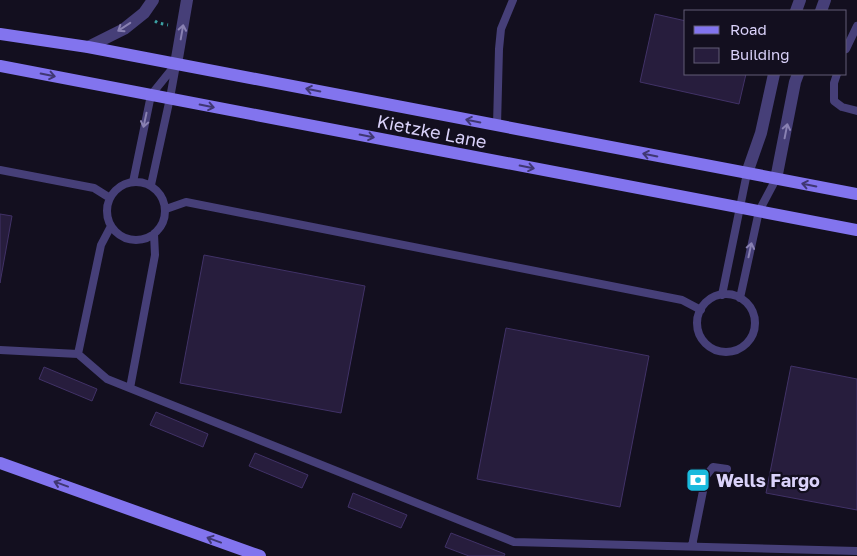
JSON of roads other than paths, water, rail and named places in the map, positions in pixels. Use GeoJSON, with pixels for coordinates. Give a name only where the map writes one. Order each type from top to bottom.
{"type":"FeatureCollection","features":[{"type":"Feature","properties":{"kind":"main road","name":"Kietzke Lane"},"geometry":{"type":"LineString","coordinates":[[0,34],[88,47],[857,194]]}},
{"type":"Feature","properties":{"kind":"main road","name":"Kietzke Lane"},"geometry":{"type":"LineString","coordinates":[[0,66],[857,230]]}},
{"type":"Feature","properties":{"kind":"main road"},"geometry":{"type":"LineString","coordinates":[[0,463],[260,556]]}},
{"type":"Feature","properties":{"kind":"street"},"geometry":{"type":"LineString","coordinates":[[88,47],[124,29],[144,13],[153,0]]}},
{"type":"Feature","properties":{"kind":"street"},"geometry":{"type":"LineString","coordinates":[[176,64],[187,0]]}},
{"type":"Feature","properties":{"kind":"street"},"geometry":{"type":"LineString","coordinates":[[747,173],[760,133],[774,75]]}},
{"type":"Feature","properties":{"kind":"street"},"geometry":{"type":"LineString","coordinates":[[776,179],[798,75]]}},
{"type":"Feature","properties":{"kind":"lane"},"geometry":{"type":"LineString","coordinates":[[497,126],[501,29],[513,0]]}},
{"type":"Feature","properties":{"kind":"lane"},"geometry":{"type":"LineString","coordinates":[[847,47],[857,26]]}},
{"type":"Feature","properties":{"kind":"lane"},"geometry":{"type":"LineString","coordinates":[[133,182],[150,95],[176,64]]}},
{"type":"Feature","properties":{"kind":"lane"},"geometry":{"type":"LineString","coordinates":[[151,185],[176,64]]}},
{"type":"Feature","properties":{"kind":"lane"},"geometry":{"type":"LineString","coordinates":[[837,75],[834,83],[834,101],[842,107],[857,111]]}},
{"type":"Feature","properties":{"kind":"lane"},"geometry":{"type":"LineString","coordinates":[[0,170],[94,188],[110,198]]}},
{"type":"Feature","properties":{"kind":"lane"},"geometry":{"type":"LineString","coordinates":[[722,295],[747,173]]}},
{"type":"Feature","properties":{"kind":"lane"},"geometry":{"type":"LineString","coordinates":[[740,298],[759,211],[776,179]]}},
{"type":"Feature","properties":{"kind":"lane"},"geometry":{"type":"LineString","coordinates":[[133,182],[151,185],[158,191],[166,208],[165,218],[161,227],[146,239],[136,241],[126,239],[117,234],[111,226],[108,217],[107,207],[110,198],[116,190],[133,182]]}},
{"type":"Feature","properties":{"kind":"lane"},"geometry":{"type":"LineString","coordinates":[[166,208],[186,202],[682,300],[701,310]]}},
{"type":"Feature","properties":{"kind":"lane"},"geometry":{"type":"LineString","coordinates":[[78,354],[102,245],[111,226]]}},
{"type":"Feature","properties":{"kind":"lane"},"geometry":{"type":"LineString","coordinates":[[130,388],[155,256],[154,234]]}},
{"type":"Feature","properties":{"kind":"lane"},"geometry":{"type":"LineString","coordinates":[[722,295],[740,298],[747,303],[755,319],[755,328],[751,338],[745,346],[736,350],[717,351],[708,346],[698,329],[698,319],[701,310],[713,298],[722,295]]}},
{"type":"Feature","properties":{"kind":"lane"},"geometry":{"type":"LineString","coordinates":[[0,350],[78,354],[107,379],[514,542],[857,551]]}},
{"type":"Feature","properties":{"kind":"lane"},"geometry":{"type":"LineString","coordinates":[[692,546],[706,476],[713,467],[727,469]]}},
{"type":"Feature","properties":{"kind":"place","name":"Wells Fargo"},"geometry":{"type":"Point","coordinates":[698,480]}}]}
